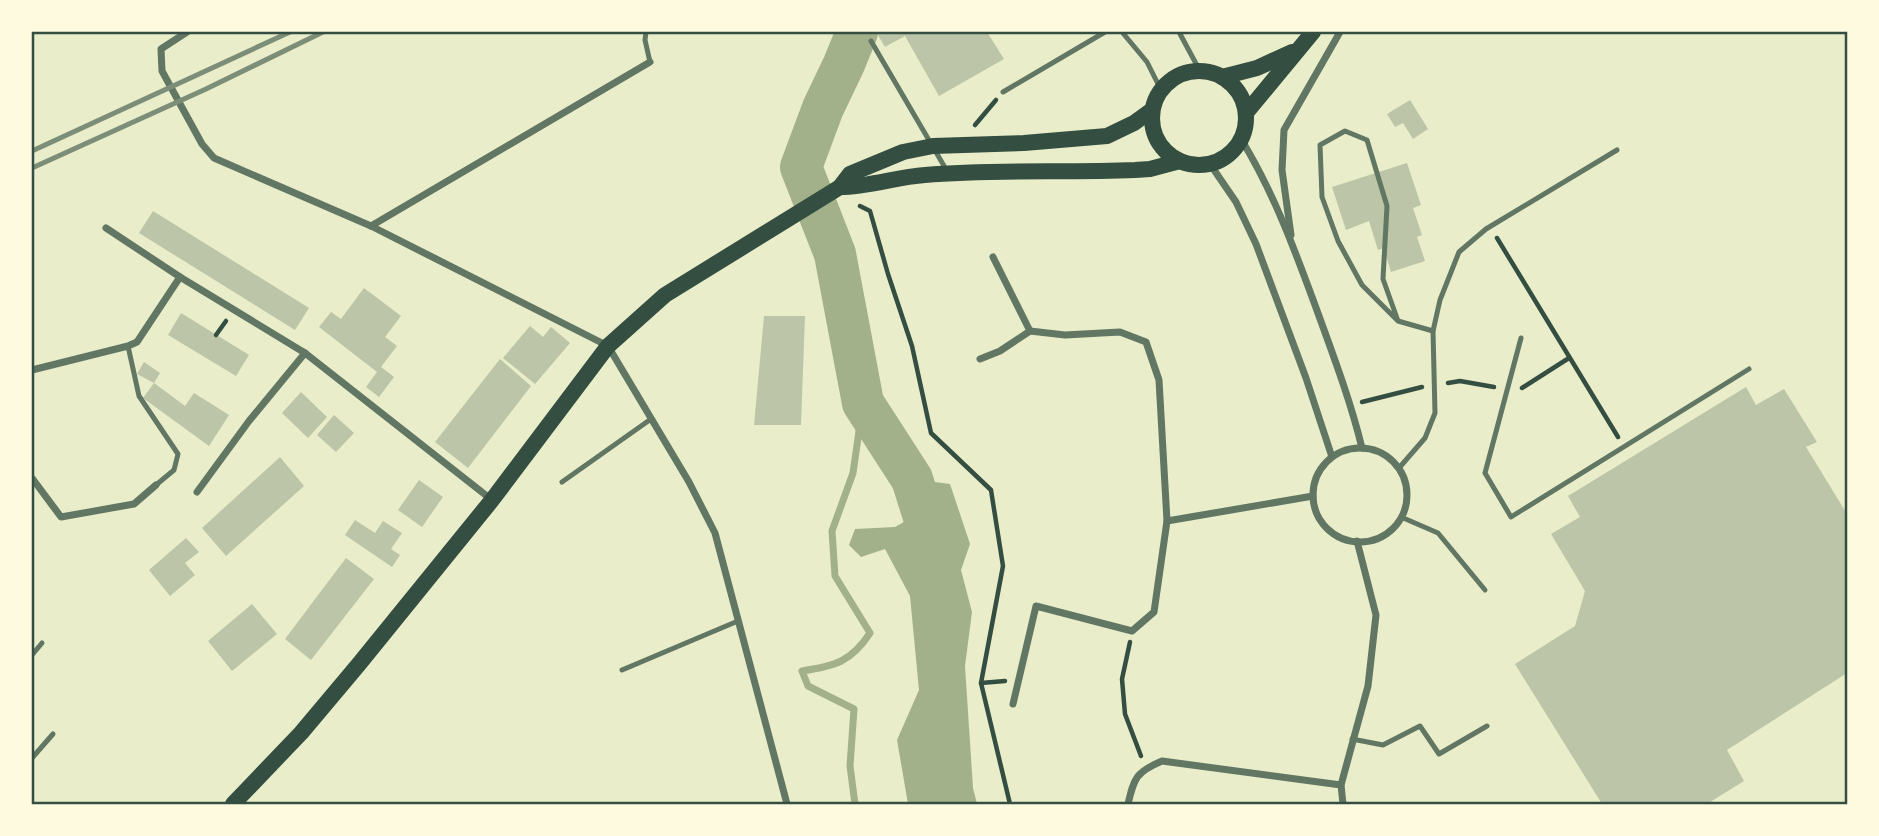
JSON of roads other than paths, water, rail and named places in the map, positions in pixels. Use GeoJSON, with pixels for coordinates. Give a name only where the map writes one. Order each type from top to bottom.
{"type":"FeatureCollection","features":[{"type":"Feature","properties":{"kind":"main road"},"geometry":{"type":"LineString","coordinates":[[1246,113],[1238,93],[1222,77],[1212,72],[1200,71],[1176,77],[1161,90],[1152,110],[1151,121],[1157,138],[1166,151],[1180,161],[1196,165],[1210,164],[1225,157],[1241,139],[1246,113],[1313,32]]}},
{"type":"Feature","properties":{"kind":"main road"},"geometry":{"type":"LineString","coordinates":[[1222,77],[1258,68],[1297,50]]}},
{"type":"Feature","properties":{"kind":"main road"},"geometry":{"type":"LineString","coordinates":[[233,804],[301,733],[492,500],[608,346],[665,295],[836,189],[850,174],[867,165],[903,152],[933,146],[1024,143],[1107,136],[1135,123],[1152,110]]}},
{"type":"Feature","properties":{"kind":"main road"},"geometry":{"type":"LineString","coordinates":[[836,189],[949,173],[1135,170],[1180,161]]}},
{"type":"Feature","properties":{"kind":"street"},"geometry":{"type":"LineString","coordinates":[[187,32],[161,49],[162,71],[202,144],[214,159],[371,226],[608,346],[689,482],[715,533],[787,804]]}},
{"type":"Feature","properties":{"kind":"street"},"geometry":{"type":"LineString","coordinates":[[1292,243],[1282,170],[1284,130],[1340,32]]}},
{"type":"Feature","properties":{"kind":"street"},"geometry":{"type":"LineString","coordinates":[[371,226],[650,62]]}},
{"type":"Feature","properties":{"kind":"street"},"geometry":{"type":"LineString","coordinates":[[1241,139],[1256,164],[1292,243],[1351,404],[1362,447]]}},
{"type":"Feature","properties":{"kind":"street"},"geometry":{"type":"LineString","coordinates":[[1210,164],[1236,202],[1256,244],[1332,457]]}},
{"type":"Feature","properties":{"kind":"street"},"geometry":{"type":"LineString","coordinates":[[106,228],[305,353],[492,500]]}},
{"type":"Feature","properties":{"kind":"street"},"geometry":{"type":"LineString","coordinates":[[993,257],[1030,331]]}},
{"type":"Feature","properties":{"kind":"street"},"geometry":{"type":"LineString","coordinates":[[32,370],[137,342],[180,276]]}},
{"type":"Feature","properties":{"kind":"street"},"geometry":{"type":"LineString","coordinates":[[980,359],[1000,351],[1030,331],[1065,335],[1120,332],[1146,342],[1159,380],[1167,521],[1154,612],[1132,631],[1036,606],[1013,704]]}},
{"type":"Feature","properties":{"kind":"street"},"geometry":{"type":"LineString","coordinates":[[197,492],[248,421],[305,353]]}},
{"type":"Feature","properties":{"kind":"street"},"geometry":{"type":"LineString","coordinates":[[1362,447],[1385,455],[1399,468],[1406,490],[1405,505],[1401,517],[1385,534],[1367,541],[1357,541],[1339,537],[1325,527],[1317,513],[1313,496],[1316,477],[1332,457],[1345,450],[1362,447]]}},
{"type":"Feature","properties":{"kind":"street"},"geometry":{"type":"LineString","coordinates":[[32,478],[61,517],[134,504],[156,485]]}},
{"type":"Feature","properties":{"kind":"street"},"geometry":{"type":"LineString","coordinates":[[1167,521],[1313,496]]}},
{"type":"Feature","properties":{"kind":"street"},"geometry":{"type":"LineString","coordinates":[[1343,804],[1341,785],[1368,686],[1376,615],[1357,541]]}},
{"type":"Feature","properties":{"kind":"street"},"geometry":{"type":"LineString","coordinates":[[1128,804],[1134,779],[1146,768],[1162,761],[1341,785]]}},
{"type":"Feature","properties":{"kind":"lane"},"geometry":{"type":"LineString","coordinates":[[646,32],[650,62]]}},
{"type":"Feature","properties":{"kind":"lane"},"geometry":{"type":"LineString","coordinates":[[1003,92],[1105,32]]}},
{"type":"Feature","properties":{"kind":"lane"},"geometry":{"type":"LineString","coordinates":[[1122,32],[1147,62],[1161,90]]}},
{"type":"Feature","properties":{"kind":"lane"},"geometry":{"type":"LineString","coordinates":[[1179,32],[1200,71]]}},
{"type":"Feature","properties":{"kind":"lane"},"geometry":{"type":"LineString","coordinates":[[871,41],[949,173]]}},
{"type":"Feature","properties":{"kind":"lane"},"geometry":{"type":"LineString","coordinates":[[1398,321],[1382,279],[1387,206],[1367,140],[1345,131],[1320,145],[1322,197],[1338,240],[1362,285],[1398,321],[1433,331]]}},
{"type":"Feature","properties":{"kind":"lane"},"geometry":{"type":"LineString","coordinates":[[1399,468],[1425,438],[1434,413],[1433,331],[1440,300],[1460,252],[1490,227],[1617,150]]}},
{"type":"Feature","properties":{"kind":"lane"},"geometry":{"type":"LineString","coordinates":[[1521,338],[1485,473],[1511,517],[1749,369]]}},
{"type":"Feature","properties":{"kind":"lane"},"geometry":{"type":"LineString","coordinates":[[128,346],[139,396],[178,454],[174,470],[156,485]]}},
{"type":"Feature","properties":{"kind":"lane"},"geometry":{"type":"LineString","coordinates":[[562,482],[651,419]]}},
{"type":"Feature","properties":{"kind":"lane"},"geometry":{"type":"LineString","coordinates":[[1401,517],[1438,533],[1485,590]]}},
{"type":"Feature","properties":{"kind":"lane"},"geometry":{"type":"LineString","coordinates":[[622,670],[738,621]]}},
{"type":"Feature","properties":{"kind":"lane"},"geometry":{"type":"LineString","coordinates":[[32,655],[42,643]]}},
{"type":"Feature","properties":{"kind":"lane"},"geometry":{"type":"LineString","coordinates":[[1352,739],[1382,745],[1420,726],[1439,754],[1487,726]]}},
{"type":"Feature","properties":{"kind":"lane"},"geometry":{"type":"LineString","coordinates":[[32,758],[53,734]]}},
{"type":"Feature","properties":{"kind":"waterway"},"geometry":{"type":"LineString","coordinates":[[857,32],[823,108],[801,167],[835,254],[863,403],[912,479],[929,533]]}},
{"type":"Feature","properties":{"kind":"waterway"},"geometry":{"type":"LineString","coordinates":[[855,804],[850,766],[854,709],[808,686],[802,671],[841,661],[856,650],[870,633],[835,576],[832,531],[853,473],[863,403]]}},
{"type":"Feature","properties":{"kind":"railway"},"geometry":{"type":"LineString","coordinates":[[32,151],[290,32]]}},
{"type":"Feature","properties":{"kind":"railway"},"geometry":{"type":"LineString","coordinates":[[32,168],[206,89],[323,32]]}}]}
